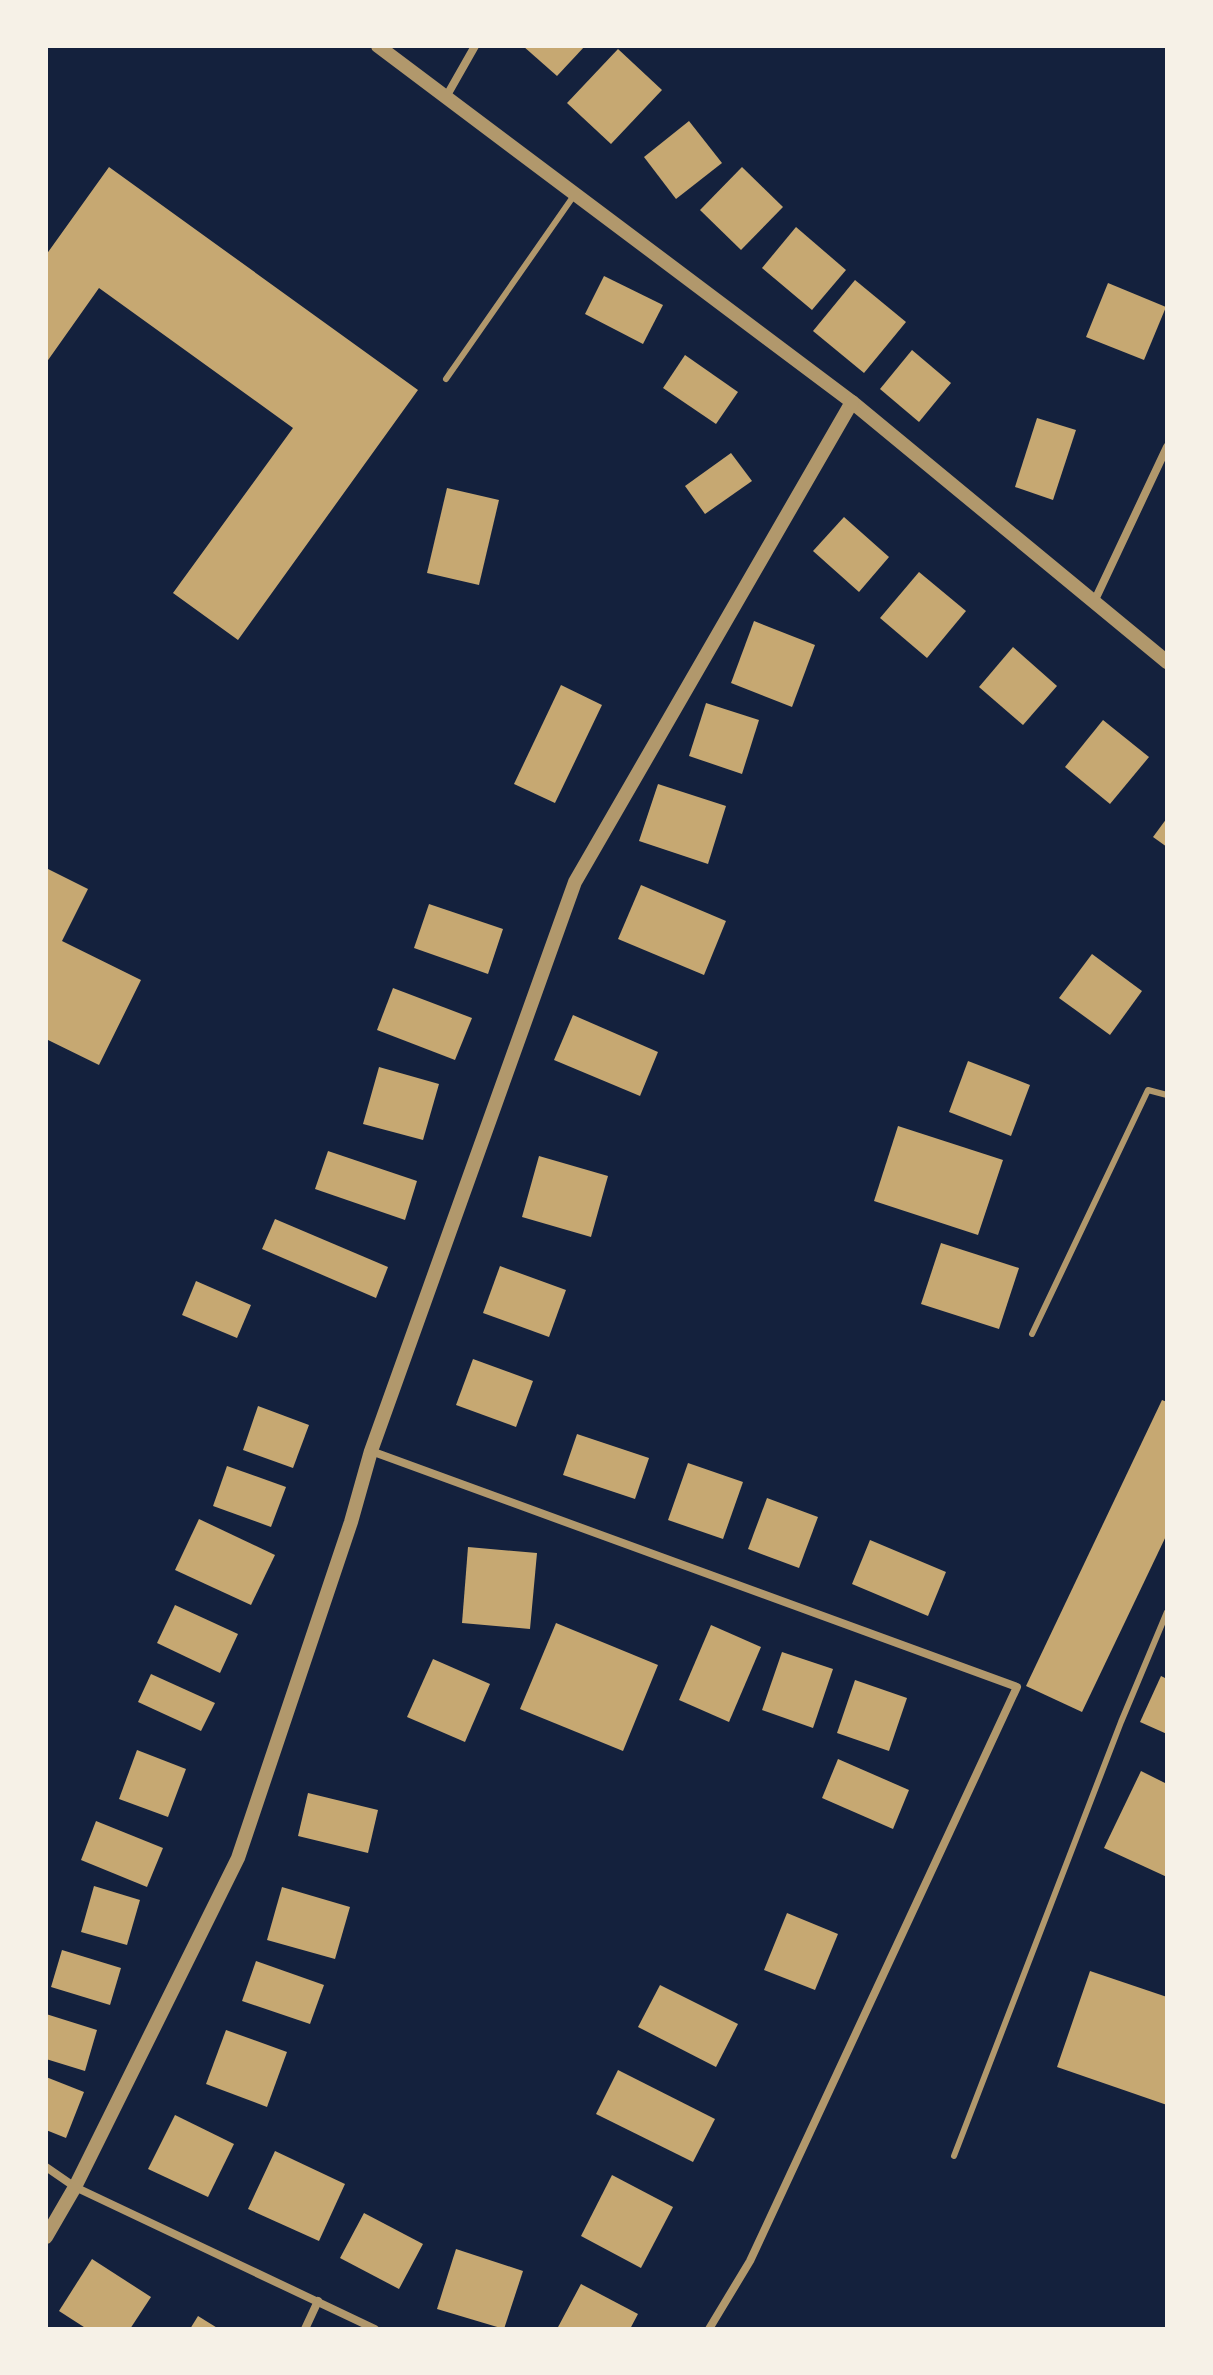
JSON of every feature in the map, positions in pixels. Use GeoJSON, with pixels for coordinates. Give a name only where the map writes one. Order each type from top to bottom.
{"type":"FeatureCollection","features":[{"type":"Feature","properties":{"kind":"street"},"geometry":{"type":"LineString","coordinates":[[378,46],[852,402],[1167,662]]}},
{"type":"Feature","properties":{"kind":"street"},"geometry":{"type":"LineString","coordinates":[[446,97],[475,46]]}},
{"type":"Feature","properties":{"kind":"street"},"geometry":{"type":"LineString","coordinates":[[46,2237],[75,2187],[238,1858],[351,1522],[371,1451],[575,882],[852,402]]}},
{"type":"Feature","properties":{"kind":"street"},"geometry":{"type":"LineString","coordinates":[[1093,604],[1167,447]]}},
{"type":"Feature","properties":{"kind":"street"},"geometry":{"type":"LineString","coordinates":[[371,1451],[1017,1687],[750,2261],[709,2329]]}},
{"type":"Feature","properties":{"kind":"street"},"geometry":{"type":"LineString","coordinates":[[46,2167],[75,2187],[375,2329]]}},
{"type":"Feature","properties":{"kind":"street"},"geometry":{"type":"LineString","coordinates":[[305,2329],[318,2301]]}},
{"type":"Feature","properties":{"kind":"lane"},"geometry":{"type":"LineString","coordinates":[[446,379],[575,194]]}},
{"type":"Feature","properties":{"kind":"lane"},"geometry":{"type":"LineString","coordinates":[[1032,1334],[1148,1090],[1167,1095]]}},
{"type":"Feature","properties":{"kind":"lane"},"geometry":{"type":"LineString","coordinates":[[954,2156],[1121,1722],[1167,1612]]}},
{"type":"Feature","properties":{"kind":"building"},"geometry":{"type":"Polygon","coordinates":[[[523,46],[585,46],[557,76],[523,46]]]}},
{"type":"Feature","properties":{"kind":"building"},"geometry":{"type":"Polygon","coordinates":[[[618,49],[662,90],[611,144],[567,103],[618,49]]]}},
{"type":"Feature","properties":{"kind":"building"},"geometry":{"type":"Polygon","coordinates":[[[689,121],[722,163],[676,199],[644,157],[689,121]]]}},
{"type":"Feature","properties":{"kind":"building"},"geometry":{"type":"Polygon","coordinates":[[[109,167],[418,390],[238,640],[173,593],[293,428],[99,288],[46,363],[46,255],[109,167]]]}},
{"type":"Feature","properties":{"kind":"building"},"geometry":{"type":"Polygon","coordinates":[[[742,167],[783,207],[741,250],[700,210],[742,167]]]}},
{"type":"Feature","properties":{"kind":"building"},"geometry":{"type":"Polygon","coordinates":[[[796,227],[846,270],[812,310],[762,268],[796,227]]]}},
{"type":"Feature","properties":{"kind":"building"},"geometry":{"type":"Polygon","coordinates":[[[604,276],[663,305],[643,344],[585,314],[604,276]]]}},
{"type":"Feature","properties":{"kind":"building"},"geometry":{"type":"Polygon","coordinates":[[[855,280],[906,322],[864,373],[813,331],[855,280]]]}},
{"type":"Feature","properties":{"kind":"building"},"geometry":{"type":"Polygon","coordinates":[[[1108,283],[1166,307],[1144,360],[1086,337],[1108,283]]]}},
{"type":"Feature","properties":{"kind":"building"},"geometry":{"type":"Polygon","coordinates":[[[912,350],[951,383],[919,422],[880,389],[912,350]]]}},
{"type":"Feature","properties":{"kind":"building"},"geometry":{"type":"Polygon","coordinates":[[[685,355],[738,392],[716,424],[663,388],[685,355]]]}},
{"type":"Feature","properties":{"kind":"building"},"geometry":{"type":"Polygon","coordinates":[[[1037,418],[1076,430],[1053,500],[1015,487],[1037,418]]]}},
{"type":"Feature","properties":{"kind":"building"},"geometry":{"type":"Polygon","coordinates":[[[731,453],[752,481],[705,514],[685,486],[731,453]]]}},
{"type":"Feature","properties":{"kind":"building"},"geometry":{"type":"Polygon","coordinates":[[[447,488],[499,500],[479,585],[427,573],[447,488]]]}},
{"type":"Feature","properties":{"kind":"building"},"geometry":{"type":"Polygon","coordinates":[[[844,517],[889,557],[859,592],[813,551],[844,517]]]}},
{"type":"Feature","properties":{"kind":"building"},"geometry":{"type":"Polygon","coordinates":[[[919,572],[966,611],[927,658],[880,618],[919,572]]]}},
{"type":"Feature","properties":{"kind":"building"},"geometry":{"type":"Polygon","coordinates":[[[754,621],[815,645],[792,707],[731,683],[754,621]]]}},
{"type":"Feature","properties":{"kind":"building"},"geometry":{"type":"Polygon","coordinates":[[[1013,647],[1057,686],[1023,725],[979,687],[1013,647]]]}},
{"type":"Feature","properties":{"kind":"building"},"geometry":{"type":"Polygon","coordinates":[[[561,685],[602,705],[555,803],[514,784],[561,685]]]}},
{"type":"Feature","properties":{"kind":"building"},"geometry":{"type":"Polygon","coordinates":[[[706,703],[759,720],[742,774],[689,756],[706,703]]]}},
{"type":"Feature","properties":{"kind":"building"},"geometry":{"type":"Polygon","coordinates":[[[1103,720],[1149,757],[1110,804],[1065,767],[1103,720]]]}},
{"type":"Feature","properties":{"kind":"building"},"geometry":{"type":"Polygon","coordinates":[[[658,784],[726,806],[708,864],[639,841],[658,784]]]}},
{"type":"Feature","properties":{"kind":"building"},"geometry":{"type":"Polygon","coordinates":[[[1167,818],[1167,847],[1153,837],[1167,818]]]}},
{"type":"Feature","properties":{"kind":"building"},"geometry":{"type":"Polygon","coordinates":[[[46,868],[88,889],[62,941],[141,980],[99,1065],[46,1039],[46,868]]]}},
{"type":"Feature","properties":{"kind":"building"},"geometry":{"type":"Polygon","coordinates":[[[641,885],[726,921],[704,975],[618,939],[641,885]]]}},
{"type":"Feature","properties":{"kind":"building"},"geometry":{"type":"Polygon","coordinates":[[[429,904],[503,929],[488,974],[414,948],[429,904]]]}},
{"type":"Feature","properties":{"kind":"building"},"geometry":{"type":"Polygon","coordinates":[[[1092,954],[1142,991],[1110,1035],[1059,998],[1092,954]]]}},
{"type":"Feature","properties":{"kind":"building"},"geometry":{"type":"Polygon","coordinates":[[[393,988],[472,1018],[455,1060],[377,1030],[393,988]]]}},
{"type":"Feature","properties":{"kind":"building"},"geometry":{"type":"Polygon","coordinates":[[[573,1015],[658,1052],[640,1096],[554,1060],[573,1015]]]}},
{"type":"Feature","properties":{"kind":"building"},"geometry":{"type":"Polygon","coordinates":[[[968,1061],[1030,1085],[1011,1136],[949,1112],[968,1061]]]}},
{"type":"Feature","properties":{"kind":"building"},"geometry":{"type":"Polygon","coordinates":[[[379,1067],[439,1084],[423,1140],[363,1124],[379,1067]]]}},
{"type":"Feature","properties":{"kind":"building"},"geometry":{"type":"Polygon","coordinates":[[[898,1126],[1003,1160],[978,1235],[874,1201],[898,1126]]]}},
{"type":"Feature","properties":{"kind":"building"},"geometry":{"type":"Polygon","coordinates":[[[328,1151],[417,1181],[405,1220],[315,1189],[328,1151]]]}},
{"type":"Feature","properties":{"kind":"building"},"geometry":{"type":"Polygon","coordinates":[[[539,1156],[608,1176],[591,1237],[522,1217],[539,1156]]]}},
{"type":"Feature","properties":{"kind":"building"},"geometry":{"type":"Polygon","coordinates":[[[275,1219],[388,1267],[376,1298],[262,1249],[275,1219]]]}},
{"type":"Feature","properties":{"kind":"building"},"geometry":{"type":"Polygon","coordinates":[[[941,1243],[1019,1268],[999,1329],[921,1304],[941,1243]]]}},
{"type":"Feature","properties":{"kind":"building"},"geometry":{"type":"Polygon","coordinates":[[[500,1266],[566,1290],[549,1337],[483,1313],[500,1266]]]}},
{"type":"Feature","properties":{"kind":"building"},"geometry":{"type":"Polygon","coordinates":[[[196,1281],[251,1305],[237,1338],[182,1315],[196,1281]]]}},
{"type":"Feature","properties":{"kind":"building"},"geometry":{"type":"Polygon","coordinates":[[[473,1359],[533,1381],[516,1427],[456,1405],[473,1359]]]}},
{"type":"Feature","properties":{"kind":"building"},"geometry":{"type":"Polygon","coordinates":[[[1162,1400],[1167,1402],[1167,1534],[1082,1712],[1026,1686],[1162,1400]]]}},
{"type":"Feature","properties":{"kind":"building"},"geometry":{"type":"Polygon","coordinates":[[[258,1406],[309,1425],[293,1468],[243,1450],[258,1406]]]}},
{"type":"Feature","properties":{"kind":"building"},"geometry":{"type":"Polygon","coordinates":[[[577,1434],[649,1458],[635,1499],[563,1475],[577,1434]]]}},
{"type":"Feature","properties":{"kind":"building"},"geometry":{"type":"Polygon","coordinates":[[[688,1463],[743,1482],[723,1539],[668,1520],[688,1463]]]}},
{"type":"Feature","properties":{"kind":"building"},"geometry":{"type":"Polygon","coordinates":[[[227,1466],[286,1487],[271,1527],[213,1506],[227,1466]]]}},
{"type":"Feature","properties":{"kind":"building"},"geometry":{"type":"Polygon","coordinates":[[[767,1498],[818,1517],[799,1568],[748,1549],[767,1498]]]}},
{"type":"Feature","properties":{"kind":"building"},"geometry":{"type":"Polygon","coordinates":[[[199,1519],[275,1555],[251,1605],[175,1570],[199,1519]]]}},
{"type":"Feature","properties":{"kind":"building"},"geometry":{"type":"Polygon","coordinates":[[[870,1540],[946,1572],[928,1616],[852,1584],[870,1540]]]}},
{"type":"Feature","properties":{"kind":"building"},"geometry":{"type":"Polygon","coordinates":[[[468,1547],[537,1553],[530,1629],[462,1623],[468,1547]]]}},
{"type":"Feature","properties":{"kind":"building"},"geometry":{"type":"Polygon","coordinates":[[[175,1605],[238,1634],[220,1673],[157,1643],[175,1605]]]}},
{"type":"Feature","properties":{"kind":"building"},"geometry":{"type":"Polygon","coordinates":[[[556,1623],[658,1665],[623,1751],[520,1709],[556,1623]]]}},
{"type":"Feature","properties":{"kind":"building"},"geometry":{"type":"Polygon","coordinates":[[[711,1625],[761,1647],[729,1722],[679,1700],[711,1625]]]}},
{"type":"Feature","properties":{"kind":"building"},"geometry":{"type":"Polygon","coordinates":[[[782,1652],[833,1669],[813,1728],[762,1710],[782,1652]]]}},
{"type":"Feature","properties":{"kind":"building"},"geometry":{"type":"Polygon","coordinates":[[[433,1659],[490,1684],[465,1742],[407,1717],[433,1659]]]}},
{"type":"Feature","properties":{"kind":"building"},"geometry":{"type":"Polygon","coordinates":[[[151,1674],[215,1703],[201,1731],[138,1702],[151,1674]]]}},
{"type":"Feature","properties":{"kind":"building"},"geometry":{"type":"Polygon","coordinates":[[[1161,1676],[1167,1679],[1167,1734],[1140,1722],[1161,1676]]]}},
{"type":"Feature","properties":{"kind":"building"},"geometry":{"type":"Polygon","coordinates":[[[855,1680],[907,1698],[889,1751],[837,1733],[855,1680]]]}},
{"type":"Feature","properties":{"kind":"building"},"geometry":{"type":"Polygon","coordinates":[[[137,1750],[186,1769],[168,1817],[119,1799],[137,1750]]]}},
{"type":"Feature","properties":{"kind":"building"},"geometry":{"type":"Polygon","coordinates":[[[838,1759],[909,1790],[893,1829],[822,1798],[838,1759]]]}},
{"type":"Feature","properties":{"kind":"building"},"geometry":{"type":"Polygon","coordinates":[[[1141,1771],[1167,1784],[1167,1877],[1104,1848],[1141,1771]]]}},
{"type":"Feature","properties":{"kind":"building"},"geometry":{"type":"Polygon","coordinates":[[[308,1793],[378,1810],[368,1853],[298,1836],[308,1793]]]}},
{"type":"Feature","properties":{"kind":"building"},"geometry":{"type":"Polygon","coordinates":[[[96,1821],[163,1848],[147,1887],[81,1860],[96,1821]]]}},
{"type":"Feature","properties":{"kind":"building"},"geometry":{"type":"Polygon","coordinates":[[[94,1886],[140,1900],[127,1945],[81,1932],[94,1886]]]}},
{"type":"Feature","properties":{"kind":"building"},"geometry":{"type":"Polygon","coordinates":[[[282,1887],[350,1907],[335,1959],[267,1940],[282,1887]]]}},
{"type":"Feature","properties":{"kind":"building"},"geometry":{"type":"Polygon","coordinates":[[[787,1913],[838,1934],[815,1990],[764,1970],[787,1913]]]}},
{"type":"Feature","properties":{"kind":"building"},"geometry":{"type":"Polygon","coordinates":[[[62,1950],[121,1968],[110,2005],[51,1987],[62,1950]]]}},
{"type":"Feature","properties":{"kind":"building"},"geometry":{"type":"Polygon","coordinates":[[[256,1961],[324,1985],[310,2024],[242,2001],[256,1961]]]}},
{"type":"Feature","properties":{"kind":"building"},"geometry":{"type":"Polygon","coordinates":[[[1090,1971],[1167,1997],[1167,2105],[1057,2067],[1090,1971]]]}},
{"type":"Feature","properties":{"kind":"building"},"geometry":{"type":"Polygon","coordinates":[[[660,1985],[738,2024],[716,2067],[638,2027],[660,1985]]]}},
{"type":"Feature","properties":{"kind":"building"},"geometry":{"type":"Polygon","coordinates":[[[46,2014],[97,2030],[85,2071],[46,2059],[46,2014]]]}},
{"type":"Feature","properties":{"kind":"building"},"geometry":{"type":"Polygon","coordinates":[[[226,2030],[287,2052],[267,2107],[206,2084],[226,2030]]]}},
{"type":"Feature","properties":{"kind":"building"},"geometry":{"type":"Polygon","coordinates":[[[618,2070],[715,2119],[693,2162],[596,2114],[618,2070]]]}},
{"type":"Feature","properties":{"kind":"building"},"geometry":{"type":"Polygon","coordinates":[[[46,2077],[84,2092],[66,2138],[46,2130],[46,2077]]]}},
{"type":"Feature","properties":{"kind":"building"},"geometry":{"type":"Polygon","coordinates":[[[175,2115],[234,2144],[208,2197],[148,2169],[175,2115]]]}},
{"type":"Feature","properties":{"kind":"building"},"geometry":{"type":"Polygon","coordinates":[[[275,2151],[345,2184],[319,2241],[248,2209],[275,2151]]]}},
{"type":"Feature","properties":{"kind":"building"},"geometry":{"type":"Polygon","coordinates":[[[612,2175],[673,2207],[641,2268],[581,2236],[612,2175]]]}},
{"type":"Feature","properties":{"kind":"building"},"geometry":{"type":"Polygon","coordinates":[[[364,2213],[423,2244],[399,2289],[340,2258],[364,2213]]]}},
{"type":"Feature","properties":{"kind":"building"},"geometry":{"type":"Polygon","coordinates":[[[456,2249],[523,2271],[504,2329],[437,2309],[456,2249]]]}},
{"type":"Feature","properties":{"kind":"building"},"geometry":{"type":"Polygon","coordinates":[[[92,2259],[151,2297],[130,2329],[87,2329],[59,2311],[92,2259]]]}},
{"type":"Feature","properties":{"kind":"building"},"geometry":{"type":"Polygon","coordinates":[[[581,2284],[638,2314],[630,2329],[557,2329],[581,2284]]]}},
{"type":"Feature","properties":{"kind":"building"},"geometry":{"type":"Polygon","coordinates":[[[198,2316],[219,2329],[190,2329],[198,2316]]]}}]}
